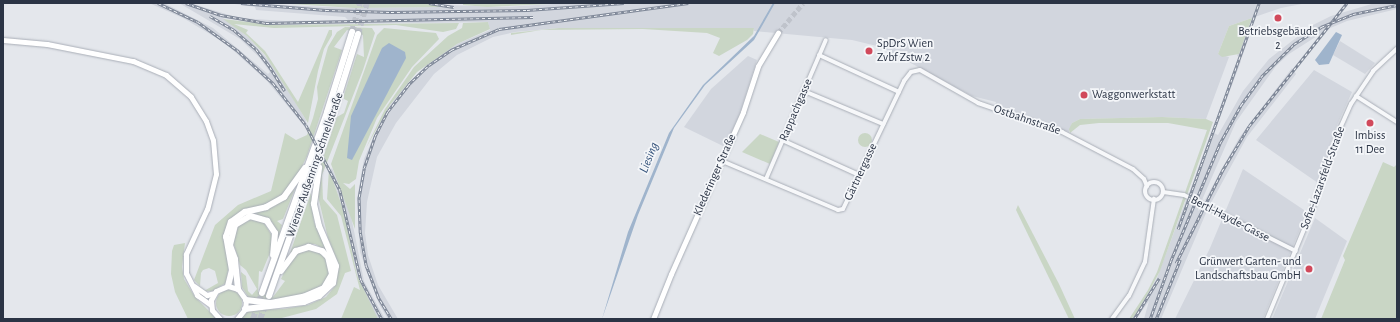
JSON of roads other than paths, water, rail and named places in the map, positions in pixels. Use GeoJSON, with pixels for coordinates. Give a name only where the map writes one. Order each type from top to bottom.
{"type":"FeatureCollection","features":[{"type":"Feature","properties":{"kind":"highway","name":"Wiener Außenring Schnellstraße"},"geometry":{"type":"LineString","coordinates":[[355,33],[318,157],[274,282],[266,295],[271,270],[355,33]]}},
{"type":"Feature","properties":{"kind":"highway"},"geometry":{"type":"LineString","coordinates":[[245,309],[304,302],[319,296],[333,283],[336,266],[319,226],[314,204],[318,157]]}},
{"type":"Feature","properties":{"kind":"highway"},"geometry":{"type":"LineString","coordinates":[[228,286],[232,270],[226,237],[231,222],[245,212],[266,207],[284,197],[309,164]]}},
{"type":"Feature","properties":{"kind":"highway"},"geometry":{"type":"LineString","coordinates":[[238,289],[230,238],[235,225],[242,219],[258,217],[273,227],[276,241],[271,270]]}},
{"type":"Feature","properties":{"kind":"highway"},"geometry":{"type":"LineString","coordinates":[[246,300],[271,303],[317,292],[324,288],[332,274],[328,257],[314,248],[300,249],[290,258],[274,282]]}},
{"type":"Feature","properties":{"kind":"main road","name":"Klederinger Straße"},"geometry":{"type":"LineString","coordinates":[[654,319],[671,274],[743,112],[760,60],[778,33]]}},
{"type":"Feature","properties":{"kind":"main road"},"geometry":{"type":"LineString","coordinates":[[3,40],[47,44],[133,61],[166,75],[191,97],[206,121],[213,140],[216,174],[207,209],[186,254],[189,281],[197,295],[211,305],[215,314],[220,319]]}},
{"type":"Feature","properties":{"kind":"main road"},"geometry":{"type":"LineString","coordinates":[[189,281],[200,292],[207,296],[228,286],[238,289],[246,300],[245,309],[237,319]]}},
{"type":"Feature","properties":{"kind":"main road"},"geometry":{"type":"LineString","coordinates":[[211,305],[214,293]]}},
{"type":"Feature","properties":{"kind":"street","name":"Rappachgasse"},"geometry":{"type":"LineString","coordinates":[[766,179],[826,40]]}},
{"type":"Feature","properties":{"kind":"street","name":"Sofie-Lazarsfeld-Straße"},"geometry":{"type":"LineString","coordinates":[[1267,319],[1296,251],[1338,133],[1356,96],[1374,71],[1397,49]]}},
{"type":"Feature","properties":{"kind":"street"},"geometry":{"type":"LineString","coordinates":[[819,55],[900,92]]}},
{"type":"Feature","properties":{"kind":"street","name":"Ostbahnstraße"},"geometry":{"type":"LineString","coordinates":[[904,81],[911,72],[922,70],[978,103],[1068,135],[1133,169],[1144,179],[1147,186]]}},
{"type":"Feature","properties":{"kind":"street","name":"Gärtnergasse"},"geometry":{"type":"LineString","coordinates":[[722,161],[838,210],[843,209],[904,81]]}},
{"type":"Feature","properties":{"kind":"street"},"geometry":{"type":"LineString","coordinates":[[804,91],[883,124]]}},
{"type":"Feature","properties":{"kind":"street"},"geometry":{"type":"LineString","coordinates":[[1356,96],[1397,122]]}},
{"type":"Feature","properties":{"kind":"street"},"geometry":{"type":"LineString","coordinates":[[782,140],[859,175]]}},
{"type":"Feature","properties":{"kind":"street"},"geometry":{"type":"LineString","coordinates":[[1158,183],[1163,192],[1159,198],[1154,199],[1147,194],[1147,186],[1158,183]]}},
{"type":"Feature","properties":{"kind":"street","name":"Bertl-Hayde-Gasse"},"geometry":{"type":"LineString","coordinates":[[1163,192],[1184,195],[1296,251]]}},
{"type":"Feature","properties":{"kind":"street"},"geometry":{"type":"LineString","coordinates":[[1112,319],[1129,296],[1145,262],[1154,199]]}},
{"type":"Feature","properties":{"kind":"water"},"geometry":{"type":"Polygon","coordinates":[[[773,3],[775,3],[754,40],[705,85],[674,128],[638,215],[602,319],[628,232],[669,133],[703,85],[754,36],[773,3]]]}},
{"type":"Feature","properties":{"kind":"water"},"geometry":{"type":"Polygon","coordinates":[[[1336,32],[1342,35],[1329,64],[1319,65],[1315,60],[1336,32]]]}},
{"type":"Feature","properties":{"kind":"water"},"geometry":{"type":"Polygon","coordinates":[[[389,43],[405,52],[406,58],[352,160],[347,158],[351,116],[382,48],[389,43]]]}},
{"type":"Feature","properties":{"kind":"tunnel"},"geometry":{"type":"LineString","coordinates":[[352,32],[360,3]]}},
{"type":"Feature","properties":{"kind":"tunnel"},"geometry":{"type":"LineString","coordinates":[[358,34],[367,3]]}},
{"type":"Feature","properties":{"kind":"tunnel"},"geometry":{"type":"LineString","coordinates":[[778,33],[803,3]]}},
{"type":"Feature","properties":{"kind":"tunnel"},"geometry":{"type":"LineString","coordinates":[[253,319],[262,293]]}},
{"type":"Feature","properties":{"kind":"tunnel"},"geometry":{"type":"LineString","coordinates":[[260,319],[266,304]]}},
{"type":"Feature","properties":{"kind":"railway"},"geometry":{"type":"LineString","coordinates":[[158,3],[198,22],[237,50],[273,83],[306,125],[340,190],[361,280],[382,319]]}},
{"type":"Feature","properties":{"kind":"railway"},"geometry":{"type":"LineString","coordinates":[[186,3],[221,15],[266,23],[533,17]]}},
{"type":"Feature","properties":{"kind":"railway"},"geometry":{"type":"LineString","coordinates":[[241,3],[326,10],[391,12],[527,10],[624,3]]}},
{"type":"Feature","properties":{"kind":"railway"},"geometry":{"type":"LineString","coordinates":[[429,3],[454,7]]}},
{"type":"Feature","properties":{"kind":"railway"},"geometry":{"type":"LineString","coordinates":[[391,319],[378,297],[366,266],[360,233],[359,197],[364,168],[375,136],[388,111],[408,85],[429,65],[451,50],[499,29],[688,3]]}},
{"type":"Feature","properties":{"kind":"railway"},"geometry":{"type":"LineString","coordinates":[[1178,229],[1259,3]]}},
{"type":"Feature","properties":{"kind":"railway"},"geometry":{"type":"LineString","coordinates":[[1176,263],[1222,171],[1249,126],[1347,3]]}},
{"type":"Feature","properties":{"kind":"railway"},"geometry":{"type":"LineString","coordinates":[[1150,319],[1171,260],[1220,143],[1241,105],[1261,77],[1294,44],[1321,27],[1353,14],[1397,5]]}},
{"type":"Feature","properties":{"kind":"railway"},"geometry":{"type":"LineString","coordinates":[[210,16],[234,30],[256,49],[270,67],[285,91]]}},
{"type":"Feature","properties":{"kind":"railway"},"geometry":{"type":"LineString","coordinates":[[1156,319],[1180,260]]}},
{"type":"Feature","properties":{"kind":"railway"},"geometry":{"type":"LineString","coordinates":[[1134,319],[1159,278]]}},
{"type":"Feature","properties":{"kind":"place","name":"Betriebsgebäude 2"},"geometry":{"type":"Point","coordinates":[1278,18]}},
{"type":"Feature","properties":{"kind":"place","name":"SpDrS Wien Zvbf Zstw 2"},"geometry":{"type":"Point","coordinates":[869,51]}},
{"type":"Feature","properties":{"kind":"place","name":"Waggonwerkstatt"},"geometry":{"type":"Point","coordinates":[1084,95]}},
{"type":"Feature","properties":{"kind":"place","name":"Imbiss 11 Dee"},"geometry":{"type":"Point","coordinates":[1370,123]}},
{"type":"Feature","properties":{"kind":"place","name":"Grünwert Garten- und Landschaftsbau GmbH"},"geometry":{"type":"Point","coordinates":[1309,269]}},
{"type":"Feature","properties":{"kind":"water label","name":"Liesing"},"geometry":{"type":"Point","coordinates":[650,158]}}]}
